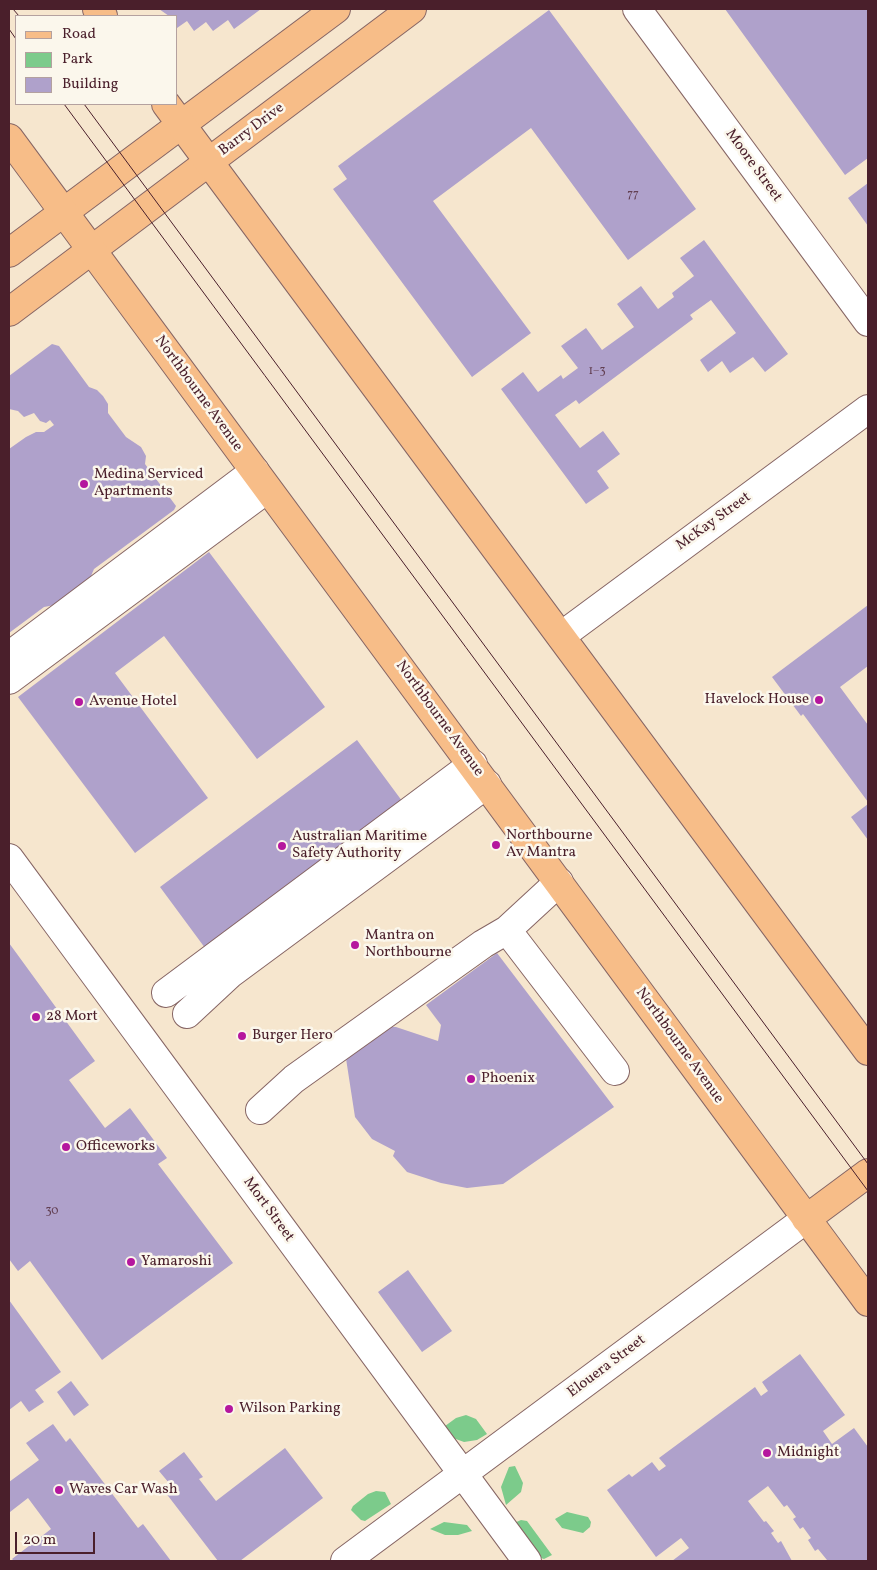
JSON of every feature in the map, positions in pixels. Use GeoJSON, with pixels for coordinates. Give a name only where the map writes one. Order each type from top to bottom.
{"type":"FeatureCollection","features":[{"type":"Feature","properties":{"kind":"main road"},"geometry":{"type":"LineString","coordinates":[[9,254],[64,212],[174,114],[336,9]]}},
{"type":"Feature","properties":{"kind":"main road","name":"Barry Drive"},"geometry":{"type":"LineString","coordinates":[[9,312],[412,9]]}},
{"type":"Feature","properties":{"kind":"main road"},"geometry":{"type":"LineString","coordinates":[[174,114],[868,1051]]}},
{"type":"Feature","properties":{"kind":"main road","name":"Northbourne Avenue"},"geometry":{"type":"LineString","coordinates":[[9,138],[868,1302]]}},
{"type":"Feature","properties":{"kind":"main road","name":"Elouera Street"},"geometry":{"type":"LineString","coordinates":[[806,1219],[868,1173]]}},
{"type":"Feature","properties":{"kind":"street","name":"Moore Street"},"geometry":{"type":"LineString","coordinates":[[637,9],[868,322]]}},
{"type":"Feature","properties":{"kind":"street","name":"McKay Street"},"geometry":{"type":"LineString","coordinates":[[560,636],[868,409]]}},
{"type":"Feature","properties":{"kind":"street"},"geometry":{"type":"LineString","coordinates":[[9,680],[217,527],[261,480]]}},
{"type":"Feature","properties":{"kind":"street"},"geometry":{"type":"LineString","coordinates":[[9,656],[261,480]]}},
{"type":"Feature","properties":{"kind":"street"},"geometry":{"type":"LineString","coordinates":[[187,1014],[230,974],[426,828],[480,774]]}},
{"type":"Feature","properties":{"kind":"street"},"geometry":{"type":"LineString","coordinates":[[166,993],[480,774]]}},
{"type":"Feature","properties":{"kind":"street","name":"Mort Street"},"geometry":{"type":"LineString","coordinates":[[9,858],[527,1561]]}},
{"type":"Feature","properties":{"kind":"street"},"geometry":{"type":"LineString","coordinates":[[260,1110],[294,1079],[482,944],[507,930],[559,882]]}},
{"type":"Feature","properties":{"kind":"street"},"geometry":{"type":"LineString","coordinates":[[507,930],[615,1070]]}},
{"type":"Feature","properties":{"kind":"street","name":"Elouera Street"},"geometry":{"type":"LineString","coordinates":[[345,1561],[806,1219]]}},
{"type":"Feature","properties":{"kind":"green space"},"geometry":{"type":"Polygon","coordinates":[[[466,1415],[476,1419],[487,1434],[477,1440],[464,1442],[445,1435],[441,1429],[456,1418],[466,1415]]]}},
{"type":"Feature","properties":{"kind":"green space"},"geometry":{"type":"Polygon","coordinates":[[[515,1466],[523,1483],[521,1492],[506,1505],[501,1487],[509,1467],[515,1466]]]}},
{"type":"Feature","properties":{"kind":"green space"},"geometry":{"type":"Polygon","coordinates":[[[376,1491],[385,1492],[391,1504],[365,1521],[361,1520],[351,1510],[353,1506],[368,1494],[376,1491]]]}},
{"type":"Feature","properties":{"kind":"green space"},"geometry":{"type":"Polygon","coordinates":[[[567,1512],[588,1517],[591,1522],[590,1527],[583,1533],[562,1528],[555,1519],[567,1512]]]}},
{"type":"Feature","properties":{"kind":"green space"},"geometry":{"type":"Polygon","coordinates":[[[521,1520],[527,1521],[552,1555],[544,1559],[538,1557],[514,1523],[521,1520]]]}},
{"type":"Feature","properties":{"kind":"green space"},"geometry":{"type":"Polygon","coordinates":[[[444,1522],[467,1525],[472,1531],[458,1535],[445,1535],[430,1529],[444,1522]]]}},
{"type":"Feature","properties":{"kind":"building"},"geometry":{"type":"Polygon","coordinates":[[[159,9],[261,9],[234,29],[228,20],[213,31],[206,22],[194,31],[187,21],[178,27],[178,15],[168,15],[159,9]]]}},
{"type":"Feature","properties":{"kind":"building"},"geometry":{"type":"Polygon","coordinates":[[[725,9],[868,9],[868,158],[845,175],[725,9]]]}},
{"type":"Feature","properties":{"kind":"building"},"geometry":{"type":"Polygon","coordinates":[[[549,10],[696,209],[628,260],[531,128],[433,201],[531,333],[472,377],[333,189],[347,179],[338,166],[549,10]]]}},
{"type":"Feature","properties":{"kind":"building"},"geometry":{"type":"Polygon","coordinates":[[[868,183],[868,226],[848,198],[868,183]]]}},
{"type":"Feature","properties":{"kind":"building"},"geometry":{"type":"Polygon","coordinates":[[[704,240],[788,354],[765,372],[753,357],[730,373],[722,361],[708,372],[700,360],[736,333],[711,300],[690,315],[693,319],[579,404],[576,400],[555,415],[580,448],[603,431],[620,454],[597,471],[609,488],[586,504],[501,389],[523,372],[538,392],[561,375],[563,379],[578,368],[561,346],[586,328],[602,350],[634,327],[617,304],[641,286],[658,309],[674,297],[672,293],[694,276],[680,258],[704,240]]]}},
{"type":"Feature","properties":{"kind":"building","name":"Medina Serviced Apartments"},"geometry":{"type":"Polygon","coordinates":[[[52,344],[59,346],[89,387],[97,390],[103,396],[108,404],[108,413],[126,437],[141,447],[146,456],[145,464],[176,506],[174,510],[94,569],[88,583],[60,604],[44,607],[9,633],[9,449],[26,437],[36,432],[44,432],[54,425],[50,420],[46,423],[40,421],[34,413],[24,417],[18,411],[9,409],[9,376],[52,344]]]}},
{"type":"Feature","properties":{"kind":"building","name":"Avenue Hotel"},"geometry":{"type":"Polygon","coordinates":[[[209,552],[325,707],[257,759],[164,636],[115,673],[208,798],[135,853],[18,697],[209,552]]]}},
{"type":"Feature","properties":{"kind":"building","name":"Havelock House"},"geometry":{"type":"Polygon","coordinates":[[[868,605],[868,666],[840,687],[868,725],[868,802],[803,714],[801,716],[772,677],[868,605]]]}},
{"type":"Feature","properties":{"kind":"building","name":"Australian Maritime Safety Authority"},"geometry":{"type":"Polygon","coordinates":[[[357,740],[405,805],[208,952],[160,887],[357,740]]]}},
{"type":"Feature","properties":{"kind":"building"},"geometry":{"type":"Polygon","coordinates":[[[868,804],[868,840],[851,817],[868,804]]]}},
{"type":"Feature","properties":{"kind":"building"},"geometry":{"type":"Polygon","coordinates":[[[9,943],[95,1061],[69,1080],[105,1128],[130,1108],[167,1158],[158,1164],[233,1263],[102,1360],[30,1261],[18,1271],[9,1259],[9,943]]]}},
{"type":"Feature","properties":{"kind":"building","name":"Phoenix"},"geometry":{"type":"Polygon","coordinates":[[[497,953],[614,1107],[503,1184],[467,1188],[441,1183],[407,1172],[393,1156],[395,1151],[372,1139],[355,1117],[345,1052],[379,1026],[396,1027],[438,1041],[441,1025],[426,1005],[497,953]]]}},
{"type":"Feature","properties":{"kind":"building"},"geometry":{"type":"Polygon","coordinates":[[[408,1270],[452,1331],[422,1352],[378,1292],[408,1270]]]}},
{"type":"Feature","properties":{"kind":"building"},"geometry":{"type":"Polygon","coordinates":[[[9,1300],[61,1372],[35,1390],[44,1402],[29,1412],[21,1401],[9,1410],[9,1300]]]}},
{"type":"Feature","properties":{"kind":"building","name":"Midnight"},"geometry":{"type":"Polygon","coordinates":[[[800,1354],[845,1415],[823,1431],[832,1444],[854,1428],[868,1447],[868,1561],[825,1561],[827,1560],[818,1549],[815,1551],[808,1540],[811,1538],[803,1527],[800,1529],[793,1519],[796,1517],[787,1505],[784,1507],[768,1486],[748,1501],[764,1522],[766,1521],[774,1531],[771,1533],[778,1543],[781,1541],[792,1561],[672,1561],[689,1548],[681,1538],[656,1557],[607,1490],[629,1474],[632,1477],[652,1462],[659,1471],[666,1466],[659,1458],[755,1387],[761,1396],[768,1391],[762,1382],[800,1354]]]}},
{"type":"Feature","properties":{"kind":"building"},"geometry":{"type":"Polygon","coordinates":[[[71,1381],[89,1405],[74,1416],[57,1392],[71,1381]]]}},
{"type":"Feature","properties":{"kind":"building","name":"Waves Car Wash"},"geometry":{"type":"Polygon","coordinates":[[[53,1424],[66,1442],[70,1438],[138,1528],[143,1524],[171,1561],[14,1561],[12,1559],[51,1529],[28,1498],[10,1512],[9,1482],[39,1460],[26,1443],[53,1424]]]}},
{"type":"Feature","properties":{"kind":"building"},"geometry":{"type":"Polygon","coordinates":[[[285,1448],[323,1498],[240,1561],[218,1561],[162,1488],[169,1483],[159,1471],[184,1452],[203,1477],[199,1479],[216,1501],[285,1448]]]}},
{"type":"Feature","properties":{"kind":"tram line"},"geometry":{"type":"LineString","coordinates":[[13,9],[18,15]]}},
{"type":"Feature","properties":{"kind":"tram line"},"geometry":{"type":"LineString","coordinates":[[9,29],[15,38]]}},
{"type":"Feature","properties":{"kind":"tram line"},"geometry":{"type":"LineString","coordinates":[[65,105],[868,1191]]}},
{"type":"Feature","properties":{"kind":"tram line"},"geometry":{"type":"LineString","coordinates":[[85,105],[868,1164]]}},
{"type":"Feature","properties":{"kind":"place","name":"Medina Serviced Apartments"},"geometry":{"type":"Point","coordinates":[84,484]}},
{"type":"Feature","properties":{"kind":"place","name":"Havelock House"},"geometry":{"type":"Point","coordinates":[819,700]}},
{"type":"Feature","properties":{"kind":"place","name":"Avenue Hotel"},"geometry":{"type":"Point","coordinates":[79,702]}},
{"type":"Feature","properties":{"kind":"place","name":"Northbourne Av Mantra"},"geometry":{"type":"Point","coordinates":[496,845]}},
{"type":"Feature","properties":{"kind":"place","name":"Australian Maritime Safety Authority"},"geometry":{"type":"Point","coordinates":[282,846]}},
{"type":"Feature","properties":{"kind":"place","name":"Mantra on Northbourne"},"geometry":{"type":"Point","coordinates":[355,945]}},
{"type":"Feature","properties":{"kind":"place","name":"28 Mort"},"geometry":{"type":"Point","coordinates":[36,1017]}},
{"type":"Feature","properties":{"kind":"place","name":"Burger Hero"},"geometry":{"type":"Point","coordinates":[242,1036]}},
{"type":"Feature","properties":{"kind":"place","name":"Phoenix"},"geometry":{"type":"Point","coordinates":[471,1079]}},
{"type":"Feature","properties":{"kind":"place","name":"Officeworks"},"geometry":{"type":"Point","coordinates":[66,1147]}},
{"type":"Feature","properties":{"kind":"place","name":"Yamaroshi"},"geometry":{"type":"Point","coordinates":[131,1262]}},
{"type":"Feature","properties":{"kind":"place","name":"Wilson Parking"},"geometry":{"type":"Point","coordinates":[229,1409]}},
{"type":"Feature","properties":{"kind":"place","name":"Midnight"},"geometry":{"type":"Point","coordinates":[767,1453]}},
{"type":"Feature","properties":{"kind":"place","name":"Waves Car Wash"},"geometry":{"type":"Point","coordinates":[59,1490]}}]}
